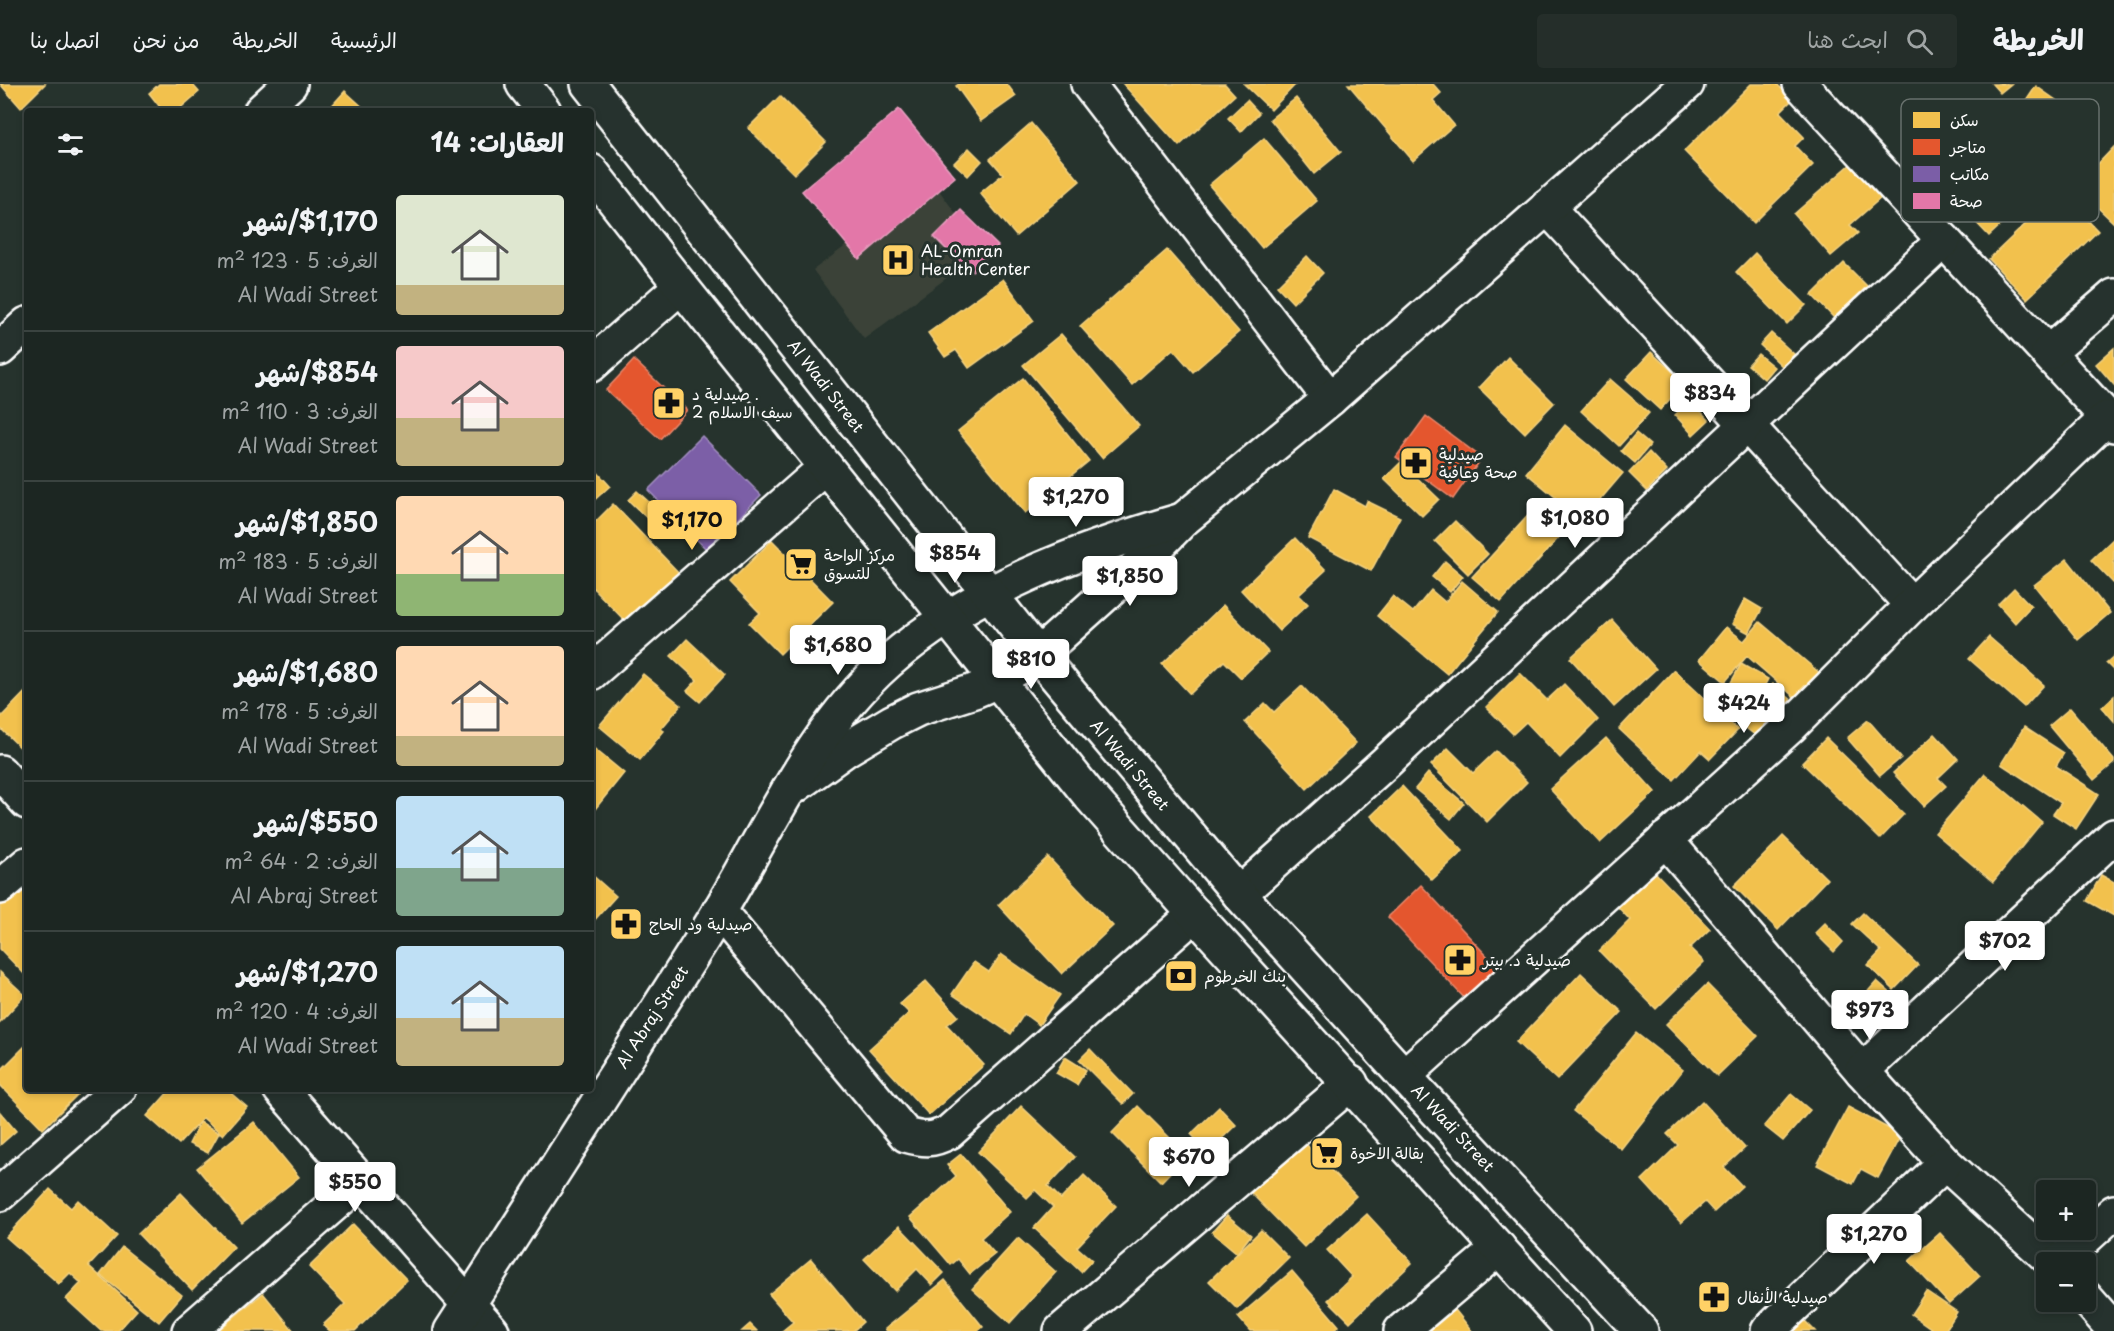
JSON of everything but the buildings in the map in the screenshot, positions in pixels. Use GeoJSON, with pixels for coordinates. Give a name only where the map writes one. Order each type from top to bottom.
{"type":"FeatureCollection","features":[{"type":"Feature","properties":{"kind":"street"},"geometry":{"type":"LineString","coordinates":[[264,108],[290,84]]}},
{"type":"Feature","properties":{"kind":"street"},"geometry":{"type":"LineString","coordinates":[[523,84],[542,108]]}},
{"type":"Feature","properties":{"kind":"street","name":"Al Wadi Street"},"geometry":{"type":"LineString","coordinates":[[588,84],[1038,655],[1239,894],[1641,1331]]}},
{"type":"Feature","properties":{"kind":"street"},"geometry":{"type":"LineString","coordinates":[[1088,84],[1330,399]]}},
{"type":"Feature","properties":{"kind":"street"},"geometry":{"type":"LineString","coordinates":[[788,791],[845,750],[892,722],[918,709],[997,681],[1038,655],[1146,558],[1184,519],[1330,399],[1687,84]]}},
{"type":"Feature","properties":{"kind":"street"},"geometry":{"type":"LineString","coordinates":[[1800,84],[1901,193]]}},
{"type":"Feature","properties":{"kind":"street"},"geometry":{"type":"LineString","coordinates":[[594,175],[1089,795],[1574,1331]]}},
{"type":"Feature","properties":{"kind":"street"},"geometry":{"type":"LineString","coordinates":[[1547,207],[1912,605]]}},
{"type":"Feature","properties":{"kind":"street"},"geometry":{"type":"LineString","coordinates":[[1404,1076],[1790,727],[1912,605],[2111,421],[1927,222]]}},
{"type":"Feature","properties":{"kind":"street"},"geometry":{"type":"LineString","coordinates":[[1239,894],[1385,763],[1944,240]]}},
{"type":"Feature","properties":{"kind":"street"},"geometry":{"type":"LineString","coordinates":[[594,362],[681,286]]}},
{"type":"Feature","properties":{"kind":"street"},"geometry":{"type":"LineString","coordinates":[[2048,353],[2114,296]]}},
{"type":"Feature","properties":{"kind":"street"},"geometry":{"type":"LineString","coordinates":[[0,349],[24,327]]}},
{"type":"Feature","properties":{"kind":"street"},"geometry":{"type":"LineString","coordinates":[[594,671],[826,467]]}},
{"type":"Feature","properties":{"kind":"street","name":"Al Abraj Street"},"geometry":{"type":"LineString","coordinates":[[460,1318],[719,911],[788,791],[839,714],[862,688],[896,656],[990,593],[1100,545],[1184,519]]}},
{"type":"Feature","properties":{"kind":"street"},"geometry":{"type":"LineString","coordinates":[[0,772],[24,799]]}},
{"type":"Feature","properties":{"kind":"street"},"geometry":{"type":"LineString","coordinates":[[1862,1071],[2114,836]]}},
{"type":"Feature","properties":{"kind":"street"},"geometry":{"type":"LineString","coordinates":[[1665,839],[1862,1071],[1945,1163],[2042,1252]]}},
{"type":"Feature","properties":{"kind":"street"},"geometry":{"type":"LineString","coordinates":[[0,887],[24,867]]}},
{"type":"Feature","properties":{"kind":"street"},"geometry":{"type":"LineString","coordinates":[[719,911],[906,1135],[922,1139],[936,1139],[949,1132],[1195,914]]}},
{"type":"Feature","properties":{"kind":"street"},"geometry":{"type":"LineString","coordinates":[[1061,1331],[1351,1083]]}},
{"type":"Feature","properties":{"kind":"street"},"geometry":{"type":"LineString","coordinates":[[0,1194],[116,1092]]}},
{"type":"Feature","properties":{"kind":"street"},"geometry":{"type":"LineString","coordinates":[[282,1092],[361,1181],[460,1318],[492,1331]]}},
{"type":"Feature","properties":{"kind":"street"},"geometry":{"type":"LineString","coordinates":[[1767,1331],[1945,1163]]}},
{"type":"Feature","properties":{"kind":"street"},"geometry":{"type":"LineString","coordinates":[[189,1331],[361,1181]]}},
{"type":"Feature","properties":{"kind":"street"},"geometry":{"type":"LineString","coordinates":[[2070,1252],[2114,1212]]}},
{"type":"Feature","properties":{"kind":"street"},"geometry":{"type":"LineString","coordinates":[[1401,1331],[1499,1248]]}},
{"type":"Feature","properties":{"kind":"street"},"geometry":{"type":"LineString","coordinates":[[2096,1310],[2114,1330]]}},
{"type":"Feature","properties":{"kind":"shaded area","name":"AL-Omran Health Center"},"geometry":{"type":"Polygon","coordinates":[[[933,182],[983,251],[864,339],[813,270],[933,182]]]}},
{"type":"Feature","properties":{"kind":"place","name":"AL-Omran Health Center"},"geometry":{"type":"Point","coordinates":[898,260]}},
{"type":"Feature","properties":{"kind":"place","name":"صيدلية د . سيف الاسلام 2"},"geometry":{"type":"Point","coordinates":[669,403]}},
{"type":"Feature","properties":{"kind":"place","name":"صيدلية صحة وعافية"},"geometry":{"type":"Point","coordinates":[1416,463]}},
{"type":"Feature","properties":{"kind":"place","name":"مركز الواحة للتسوق"},"geometry":{"type":"Point","coordinates":[801,564]}},
{"type":"Feature","properties":{"kind":"place","name":"صيدلية ود الحاج"},"geometry":{"type":"Point","coordinates":[626,924]}},
{"type":"Feature","properties":{"kind":"place","name":"صيدلية د. بيتر"},"geometry":{"type":"Point","coordinates":[1460,960]}},
{"type":"Feature","properties":{"kind":"place","name":"بنك الخرطوم"},"geometry":{"type":"Point","coordinates":[1181,976]}},
{"type":"Feature","properties":{"kind":"place","name":"بقالة الاخوة"},"geometry":{"type":"Point","coordinates":[1327,1153]}},
{"type":"Feature","properties":{"kind":"place","name":"صيدلية الأنفال"},"geometry":{"type":"Point","coordinates":[1714,1297]}}]}
